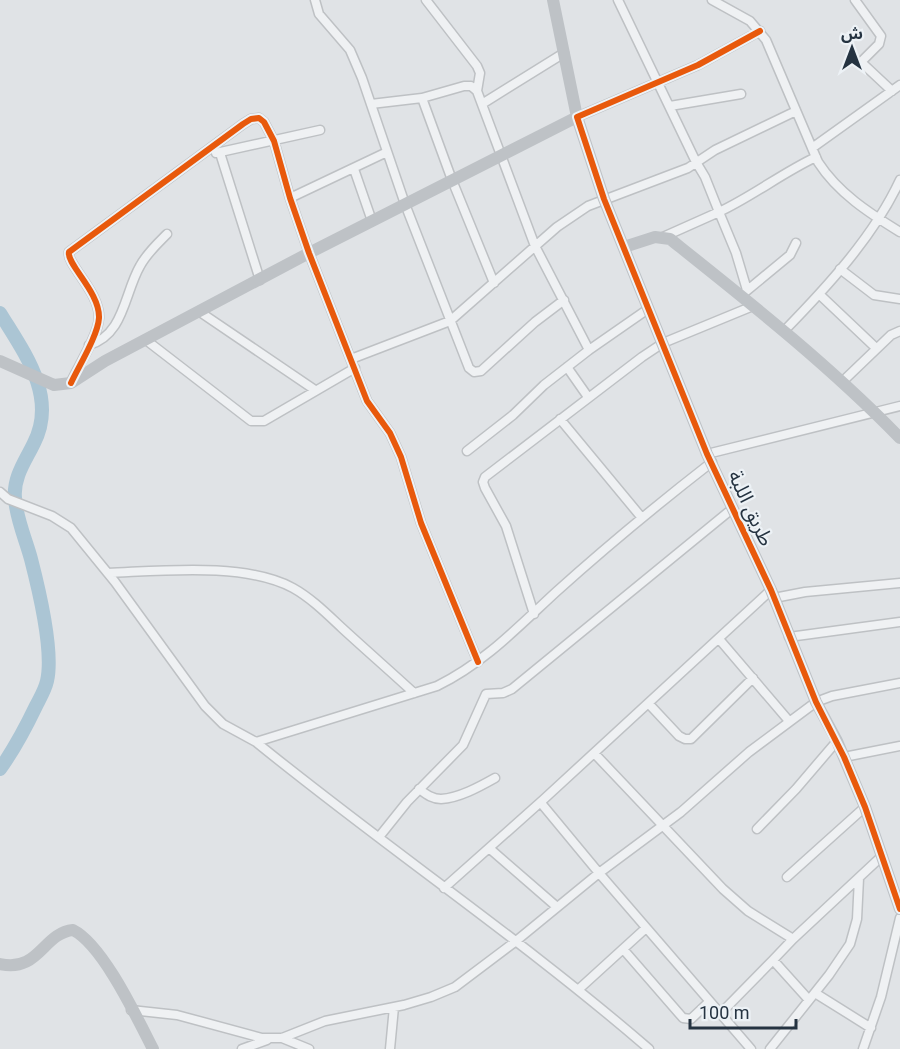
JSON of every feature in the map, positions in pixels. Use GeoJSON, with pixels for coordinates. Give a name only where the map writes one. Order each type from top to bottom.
{"type":"FeatureCollection","features":[{"type":"Feature","properties":{"kind":"street"},"geometry":{"type":"LineString","coordinates":[[315,0],[319,14],[352,54],[405,204],[469,368],[474,372],[481,371],[535,322],[564,300]]}},
{"type":"Feature","properties":{"kind":"street"},"geometry":{"type":"LineString","coordinates":[[426,0],[477,66],[480,73],[477,91]]}},
{"type":"Feature","properties":{"kind":"street","name":"طريق اللبة"},"geometry":{"type":"LineString","coordinates":[[553,0],[577,117],[604,199],[709,458],[772,594],[816,702],[837,741],[865,807],[900,909]]}},
{"type":"Feature","properties":{"kind":"street"},"geometry":{"type":"LineString","coordinates":[[618,0],[705,177],[736,253],[744,293]]}},
{"type":"Feature","properties":{"kind":"street"},"geometry":{"type":"LineString","coordinates":[[712,0],[750,21],[760,31],[766,40],[816,157],[836,185],[900,232]]}},
{"type":"Feature","properties":{"kind":"street"},"geometry":{"type":"LineString","coordinates":[[812,148],[896,88],[861,62],[879,44],[881,36],[855,0]]}},
{"type":"Feature","properties":{"kind":"street"},"geometry":{"type":"LineString","coordinates":[[0,361],[54,385],[71,383],[105,361],[309,253],[577,117],[698,65],[760,31]]}},
{"type":"Feature","properties":{"kind":"street"},"geometry":{"type":"LineString","coordinates":[[482,104],[564,53]]}},
{"type":"Feature","properties":{"kind":"street"},"geometry":{"type":"LineString","coordinates":[[371,104],[422,98],[464,86],[471,86],[477,91],[535,246],[589,350]]}},
{"type":"Feature","properties":{"kind":"street"},"geometry":{"type":"LineString","coordinates":[[669,106],[741,94]]}},
{"type":"Feature","properties":{"kind":"street"},"geometry":{"type":"LineString","coordinates":[[422,98],[494,283]]}},
{"type":"Feature","properties":{"kind":"street"},"geometry":{"type":"LineString","coordinates":[[351,359],[450,321],[535,246],[588,206],[688,168],[724,145],[796,111]]}},
{"type":"Feature","properties":{"kind":"street"},"geometry":{"type":"LineString","coordinates":[[71,383],[96,335],[99,318],[94,294],[68,259],[69,252],[252,119],[259,118],[264,122],[274,141],[309,253],[367,401],[390,433],[401,457],[421,523],[478,662]]}},
{"type":"Feature","properties":{"kind":"street"},"geometry":{"type":"LineString","coordinates":[[201,156],[320,129]]}},
{"type":"Feature","properties":{"kind":"street"},"geometry":{"type":"LineString","coordinates":[[290,198],[387,152]]}},
{"type":"Feature","properties":{"kind":"street"},"geometry":{"type":"LineString","coordinates":[[220,153],[260,280]]}},
{"type":"Feature","properties":{"kind":"street"},"geometry":{"type":"LineString","coordinates":[[624,247],[663,237],[719,212],[816,157]]}},
{"type":"Feature","properties":{"kind":"street"},"geometry":{"type":"LineString","coordinates":[[354,169],[372,221]]}},
{"type":"Feature","properties":{"kind":"street"},"geometry":{"type":"LineString","coordinates":[[784,331],[819,294],[880,218],[900,180]]}},
{"type":"Feature","properties":{"kind":"street"},"geometry":{"type":"LineString","coordinates":[[89,345],[101,341],[115,328],[147,253],[167,234]]}},
{"type":"Feature","properties":{"kind":"street"},"geometry":{"type":"LineString","coordinates":[[663,237],[670,239],[744,293],[753,306],[842,382],[900,438]]}},
{"type":"Feature","properties":{"kind":"street"},"geometry":{"type":"LineString","coordinates":[[744,293],[790,255],[796,243]]}},
{"type":"Feature","properties":{"kind":"street"},"geometry":{"type":"LineString","coordinates":[[840,269],[874,295],[900,299]]}},
{"type":"Feature","properties":{"kind":"street"},"geometry":{"type":"LineString","coordinates":[[819,294],[876,348]]}},
{"type":"Feature","properties":{"kind":"street"},"geometry":{"type":"LineString","coordinates":[[534,614],[506,525],[483,482],[485,477],[588,397],[663,343],[753,306]]}},
{"type":"Feature","properties":{"kind":"street"},"geometry":{"type":"LineString","coordinates":[[467,451],[513,415],[544,385],[648,309]]}},
{"type":"Feature","properties":{"kind":"street"},"geometry":{"type":"LineString","coordinates":[[200,312],[315,390]]}},
{"type":"Feature","properties":{"kind":"street"},"geometry":{"type":"LineString","coordinates":[[842,382],[876,348],[891,335],[900,331]]}},
{"type":"Feature","properties":{"kind":"street"},"geometry":{"type":"LineString","coordinates":[[146,340],[251,421],[264,421],[355,368]]}},
{"type":"Feature","properties":{"kind":"street"},"geometry":{"type":"LineString","coordinates":[[567,367],[588,397]]}},
{"type":"Feature","properties":{"kind":"street"},"geometry":{"type":"LineString","coordinates":[[256,742],[437,686],[460,675],[534,614],[709,458],[900,406]]}},
{"type":"Feature","properties":{"kind":"street"},"geometry":{"type":"LineString","coordinates":[[560,419],[642,518]]}},
{"type":"Feature","properties":{"kind":"street"},"geometry":{"type":"LineString","coordinates":[[0,492],[8,499],[52,516],[71,528],[108,573],[205,706],[223,724],[256,742],[579,989],[649,1049]]}},
{"type":"Feature","properties":{"kind":"street"},"geometry":{"type":"LineString","coordinates":[[379,837],[419,789],[463,745],[486,694],[503,693],[512,689],[732,509]]}},
{"type":"Feature","properties":{"kind":"street"},"geometry":{"type":"LineString","coordinates":[[108,573],[194,570],[224,572],[253,575],[293,588],[315,604],[414,693]]}},
{"type":"Feature","properties":{"kind":"street"},"geometry":{"type":"LineString","coordinates":[[444,888],[541,803],[719,639],[772,594],[900,583]]}},
{"type":"Feature","properties":{"kind":"street"},"geometry":{"type":"LineString","coordinates":[[789,637],[900,622]]}},
{"type":"Feature","properties":{"kind":"street"},"geometry":{"type":"LineString","coordinates":[[719,639],[789,721]]}},
{"type":"Feature","properties":{"kind":"street"},"geometry":{"type":"LineString","coordinates":[[648,704],[679,736],[691,739],[753,678]]}},
{"type":"Feature","properties":{"kind":"street"},"geometry":{"type":"LineString","coordinates":[[131,1010],[177,1015],[271,1039],[282,1038],[325,1021],[431,997],[455,987],[516,941],[598,873],[662,826],[749,752],[816,702],[841,694],[900,683]]}},
{"type":"Feature","properties":{"kind":"street"},"geometry":{"type":"LineString","coordinates":[[757,829],[796,789],[837,741]]}},
{"type":"Feature","properties":{"kind":"street"},"geometry":{"type":"LineString","coordinates":[[844,757],[899,749]]}},
{"type":"Feature","properties":{"kind":"street"},"geometry":{"type":"LineString","coordinates":[[594,753],[698,865],[734,899],[748,911],[793,939]]}},
{"type":"Feature","properties":{"kind":"street"},"geometry":{"type":"LineString","coordinates":[[419,789],[429,796],[441,799],[476,788],[495,778]]}},
{"type":"Feature","properties":{"kind":"street"},"geometry":{"type":"LineString","coordinates":[[541,803],[598,873],[750,1049]]}},
{"type":"Feature","properties":{"kind":"street"},"geometry":{"type":"LineString","coordinates":[[787,878],[865,807]]}},
{"type":"Feature","properties":{"kind":"street"},"geometry":{"type":"LineString","coordinates":[[489,848],[557,908]]}},
{"type":"Feature","properties":{"kind":"street"},"geometry":{"type":"LineString","coordinates":[[720,1014],[793,939],[882,856]]}},
{"type":"Feature","properties":{"kind":"street"},"geometry":{"type":"LineString","coordinates":[[770,1049],[816,993],[850,944],[857,919],[859,878]]}},
{"type":"Feature","properties":{"kind":"street"},"geometry":{"type":"LineString","coordinates":[[863,1049],[881,997],[900,918]]}},
{"type":"Feature","properties":{"kind":"street"},"geometry":{"type":"LineString","coordinates":[[579,989],[646,928]]}},
{"type":"Feature","properties":{"kind":"street"},"geometry":{"type":"LineString","coordinates":[[0,964],[20,965],[32,959],[62,933],[73,930],[79,933],[113,975],[153,1049]]}},
{"type":"Feature","properties":{"kind":"street"},"geometry":{"type":"LineString","coordinates":[[622,949],[684,1018],[691,1019],[710,1002]]}},
{"type":"Feature","properties":{"kind":"street"},"geometry":{"type":"LineString","coordinates":[[774,960],[809,1000]]}},
{"type":"Feature","properties":{"kind":"street"},"geometry":{"type":"LineString","coordinates":[[816,993],[871,1028]]}},
{"type":"Feature","properties":{"kind":"street"},"geometry":{"type":"LineString","coordinates":[[390,1049],[394,1007]]}},
{"type":"Feature","properties":{"kind":"street"},"geometry":{"type":"LineString","coordinates":[[282,1038],[309,1049]]}},
{"type":"Feature","properties":{"kind":"street"},"geometry":{"type":"LineString","coordinates":[[242,1049],[271,1039]]}},
{"type":"Feature","properties":{"kind":"waterway"},"geometry":{"type":"LineString","coordinates":[[0,313],[27,358],[40,391],[42,408],[40,425],[18,476],[15,498],[41,603],[49,654],[47,681],[42,694],[20,738],[0,769]]}},
{"type":"Feature","properties":{"kind":"cycle path"},"geometry":{"type":"LineString","coordinates":[[760,31],[698,65],[577,117],[604,199],[707,454],[771,590],[816,702],[844,757],[865,807],[900,909]]}},
{"type":"Feature","properties":{"kind":"cycle path"},"geometry":{"type":"LineString","coordinates":[[71,383],[92,342],[99,318],[94,298],[69,257],[69,252],[243,124],[251,119],[259,118],[264,122],[274,141],[309,253],[367,401],[390,433],[401,457],[421,523],[478,662]]}}]}
